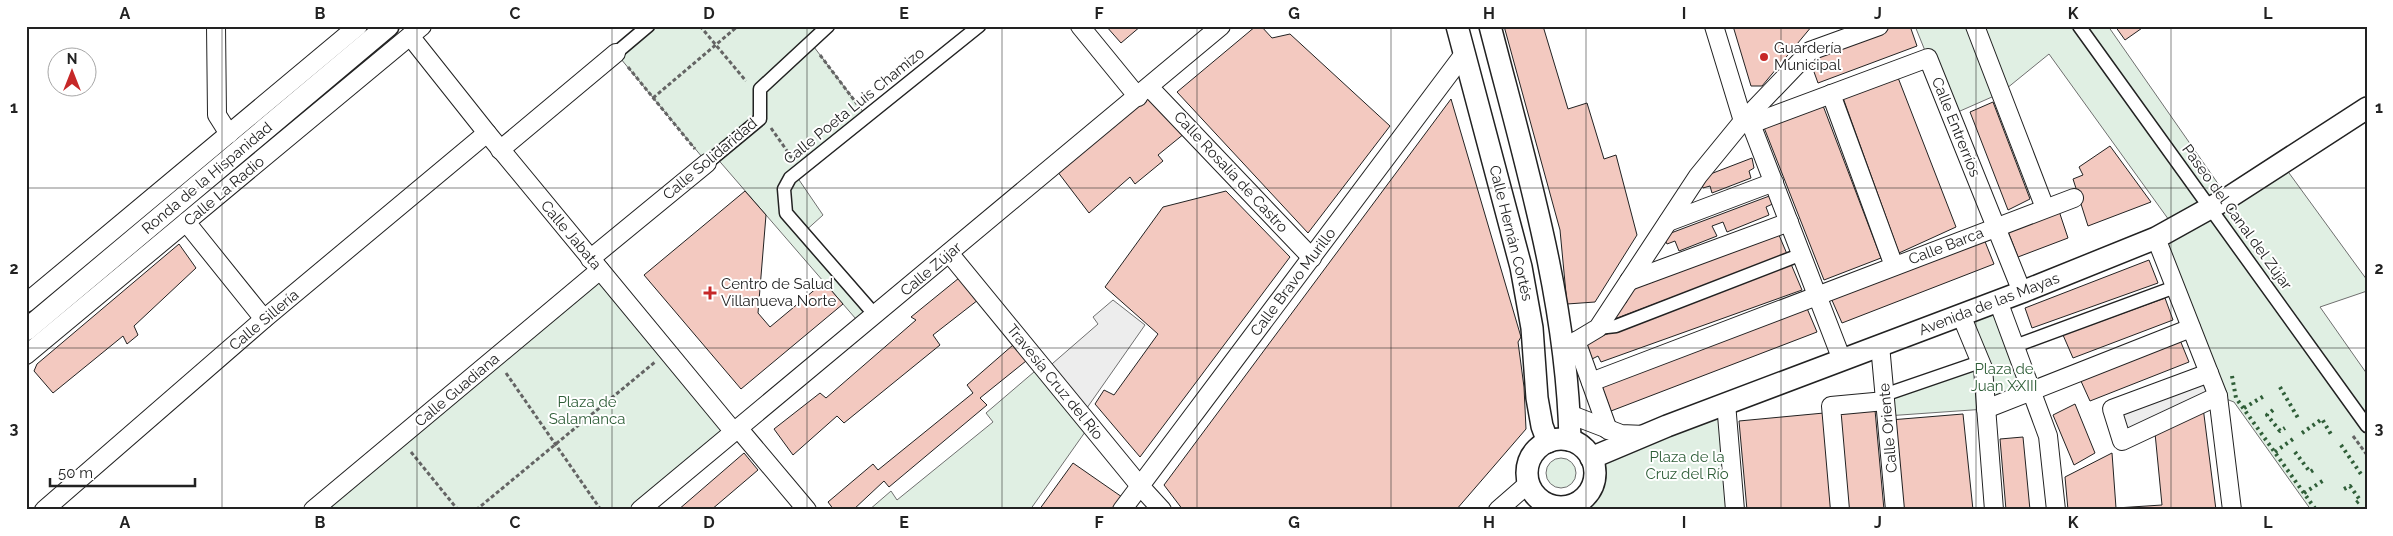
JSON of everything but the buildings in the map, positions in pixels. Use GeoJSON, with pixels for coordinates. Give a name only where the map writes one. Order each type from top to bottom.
{"type":"FeatureCollection","features":[{"type":"Feature","properties":{"kind":"street"},"geometry":{"type":"LineString","coordinates":[[216,26],[217,115],[229,134]]}},
{"type":"Feature","properties":{"kind":"street","name":"Ronda de la Hispanidad"},"geometry":{"type":"LineString","coordinates":[[26,303],[358,26]]}},
{"type":"Feature","properties":{"kind":"street","name":"Ronda de la Hispanidad"},"geometry":{"type":"LineString","coordinates":[[26,330],[388,26]]}},
{"type":"Feature","properties":{"kind":"street"},"geometry":{"type":"LineString","coordinates":[[500,150],[648,26]]}},
{"type":"Feature","properties":{"kind":"street","name":"Calle Solidaridad"},"geometry":{"type":"LineString","coordinates":[[595,265],[706,163],[760,119],[760,89],[828,26]]}},
{"type":"Feature","properties":{"kind":"street","name":"Calle Poeta Luis Chamizo"},"geometry":{"type":"LineString","coordinates":[[875,315],[786,213],[784,189],[790,178],[978,26]]}},
{"type":"Feature","properties":{"kind":"street","name":"Calle Rosalía de Castro"},"geometry":{"type":"LineString","coordinates":[[1080,26],[1312,258]]}},
{"type":"Feature","properties":{"kind":"street","name":"Calle Zújar"},"geometry":{"type":"LineString","coordinates":[[640,510],[1221,26]]}},
{"type":"Feature","properties":{"kind":"street","name":"Calle Hernán Cortés"},"geometry":{"type":"LineString","coordinates":[[1457,26],[1527,291],[1532,328],[1537,398],[1542,426],[1548,442]]}},
{"type":"Feature","properties":{"kind":"street","name":"Calle Hernán Cortés"},"geometry":{"type":"LineString","coordinates":[[1490,26],[1569,345],[1570,440]]}},
{"type":"Feature","properties":{"kind":"street"},"geometry":{"type":"LineString","coordinates":[[1714,26],[1747,122],[1774,182],[1842,360]]}},
{"type":"Feature","properties":{"kind":"street"},"geometry":{"type":"LineString","coordinates":[[1598,328],[1698,176],[1810,51],[1879,26]]}},
{"type":"Feature","properties":{"kind":"street"},"geometry":{"type":"LineString","coordinates":[[1975,26],[2045,208]]}},
{"type":"Feature","properties":{"kind":"street","name":"Paseo del Canal del Zújar"},"geometry":{"type":"LineString","coordinates":[[2079,26],[2367,426]]}},
{"type":"Feature","properties":{"kind":"street","name":"Calle Jabata"},"geometry":{"type":"LineString","coordinates":[[416,31],[500,150],[667,352],[807,510]]}},
{"type":"Feature","properties":{"kind":"street","name":"Calle La Radio"},"geometry":{"type":"LineString","coordinates":[[26,355],[416,31]]}},
{"type":"Feature","properties":{"kind":"street","name":"Calle Bravo Murillo"},"geometry":{"type":"LineString","coordinates":[[1122,510],[1464,54]]}},
{"type":"Feature","properties":{"kind":"street","name":"Calle Entrerríos"},"geometry":{"type":"LineString","coordinates":[[1747,122],[1831,94],[1928,58],[2022,292]]}},
{"type":"Feature","properties":{"kind":"street"},"geometry":{"type":"LineString","coordinates":[[1831,94],[1894,266]]}},
{"type":"Feature","properties":{"kind":"street","name":"Avenida de las Mayas"},"geometry":{"type":"LineString","coordinates":[[1591,458],[1726,403],[2022,292],[2156,238],[2210,206],[2228,198],[2367,108]]}},
{"type":"Feature","properties":{"kind":"street","name":"Calle Sillería"},"geometry":{"type":"LineString","coordinates":[[44,510],[264,319],[487,133]]}},
{"type":"Feature","properties":{"kind":"street"},"geometry":{"type":"LineString","coordinates":[[1668,222],[1774,182]]}},
{"type":"Feature","properties":{"kind":"street","name":"Calle Barca"},"geometry":{"type":"LineString","coordinates":[[1591,382],[2074,198]]}},
{"type":"Feature","properties":{"kind":"street"},"geometry":{"type":"LineString","coordinates":[[186,222],[264,319]]}},
{"type":"Feature","properties":{"kind":"street"},"geometry":{"type":"LineString","coordinates":[[1630,281],[1789,222]]}},
{"type":"Feature","properties":{"kind":"street"},"geometry":{"type":"LineString","coordinates":[[2156,238],[2218,396],[2232,510]]}},
{"type":"Feature","properties":{"kind":"street","name":"Travesía Cruz del Río"},"geometry":{"type":"LineString","coordinates":[[949,253],[1140,486],[1162,510]]}},
{"type":"Feature","properties":{"kind":"street"},"geometry":{"type":"LineString","coordinates":[[1608,430],[1591,382],[1569,345],[1598,328],[1616,326],[1802,254]]}},
{"type":"Feature","properties":{"kind":"street","name":"Calle Guadiana"},"geometry":{"type":"LineString","coordinates":[[314,510],[495,358],[595,265]]}},
{"type":"Feature","properties":{"kind":"street"},"geometry":{"type":"LineString","coordinates":[[2015,346],[2176,287]]}},
{"type":"Feature","properties":{"kind":"street"},"geometry":{"type":"LineString","coordinates":[[1998,301],[2048,436],[2056,510]]}},
{"type":"Feature","properties":{"kind":"street"},"geometry":{"type":"LineString","coordinates":[[1961,315],[1983,368],[1994,510]]}},
{"type":"Feature","properties":{"kind":"street"},"geometry":{"type":"LineString","coordinates":[[1986,409],[2191,328]]}},
{"type":"Feature","properties":{"kind":"street","name":"Calle Oriente"},"geometry":{"type":"LineString","coordinates":[[1880,345],[1895,510]]}},
{"type":"Feature","properties":{"kind":"street"},"geometry":{"type":"LineString","coordinates":[[1840,510],[1831,406],[1885,398],[1980,362]]}},
{"type":"Feature","properties":{"kind":"street"},"geometry":{"type":"LineString","coordinates":[[2209,373],[2112,409],[2122,441],[2218,396]]}},
{"type":"Feature","properties":{"kind":"street"},"geometry":{"type":"LineString","coordinates":[[1726,403],[1736,510]]}},
{"type":"Feature","properties":{"kind":"street"},"geometry":{"type":"LineString","coordinates":[[1569,414],[1621,434],[1646,435]]}},
{"type":"Feature","properties":{"kind":"street"},"geometry":{"type":"LineString","coordinates":[[1558,439],[1570,440],[1580,445],[1591,458],[1595,474],[1593,486],[1587,496],[1568,508],[1546,504],[1537,497],[1529,483],[1528,467],[1532,456],[1538,448],[1548,442],[1558,439]]}},
{"type":"Feature","properties":{"kind":"street"},"geometry":{"type":"LineString","coordinates":[[1498,510],[1529,483]]}},
{"type":"Feature","properties":{"kind":"path"},"geometry":{"type":"LineString","coordinates":[[700,26],[760,98]]}},
{"type":"Feature","properties":{"kind":"path"},"geometry":{"type":"LineString","coordinates":[[653,98],[738,26]]}},
{"type":"Feature","properties":{"kind":"path"},"geometry":{"type":"LineString","coordinates":[[810,43],[867,116]]}},
{"type":"Feature","properties":{"kind":"path"},"geometry":{"type":"LineString","coordinates":[[616,53],[706,163]]}},
{"type":"Feature","properties":{"kind":"path"},"geometry":{"type":"LineString","coordinates":[[760,114],[801,170]]}},
{"type":"Feature","properties":{"kind":"path"},"geometry":{"type":"LineString","coordinates":[[476,510],[667,352]]}},
{"type":"Feature","properties":{"kind":"path"},"geometry":{"type":"LineString","coordinates":[[495,358],[601,510]]}},
{"type":"Feature","properties":{"kind":"path"},"geometry":{"type":"LineString","coordinates":[[400,438],[458,510]]}},
{"type":"Feature","properties":{"kind":"green space"},"geometry":{"type":"Polygon","coordinates":[[[648,26],[828,26],[811,43],[867,117],[795,174],[823,215],[803,233],[875,315],[862,326],[715,156],[707,163],[616,53],[648,26]]]}},
{"type":"Feature","properties":{"kind":"green space"},"geometry":{"type":"Polygon","coordinates":[[[1915,26],[2108,26],[2228,198],[2281,162],[2367,280],[2367,291],[2320,307],[2367,374],[2367,510],[2311,510],[2234,402],[2218,396],[2156,238],[2174,227],[2049,54],[2001,93],[1951,115],[1915,26]]]}},
{"type":"Feature","properties":{"kind":"green space","name":"Plaza de Salamanca"},"geometry":{"type":"Polygon","coordinates":[[[600,270],[734,432],[640,510],[313,510],[600,270]]]}},
{"type":"Feature","properties":{"kind":"green space","name":"Plaza de Juan XXIII"},"geometry":{"type":"Polygon","coordinates":[[[1998,301],[2032,391],[1986,409],[1886,416],[1884,395],[1980,362],[1961,315],[1998,301]]]}},
{"type":"Feature","properties":{"kind":"green space"},"geometry":{"type":"Polygon","coordinates":[[[1041,366],[1090,425],[1030,510],[869,510],[891,491],[897,500],[993,422],[986,413],[1041,366]]]}},
{"type":"Feature","properties":{"kind":"green space","name":"Plaza de la Cruz del Río"},"geometry":{"type":"Polygon","coordinates":[[[1726,403],[1735,510],[1568,510],[1567,507],[1580,500],[1590,490],[1594,478],[1594,463],[1726,403]]]}},
{"type":"Feature","properties":{"kind":"green space"},"geometry":{"type":"Polygon","coordinates":[[[1561,458],[1572,462],[1576,473],[1572,484],[1561,488],[1550,484],[1546,473],[1550,462],[1561,458]]]}},
{"type":"Feature","properties":{"kind":"shaded area"},"geometry":{"type":"Polygon","coordinates":[[[1113,300],[1145,325],[1082,415],[1045,370],[1098,324],[1093,317],[1113,300]]]}},
{"type":"Feature","properties":{"kind":"shaded area"},"geometry":{"type":"Polygon","coordinates":[[[2213,368],[2226,396],[2118,447],[2104,407],[2213,368]]]}},
{"type":"Feature","properties":{"kind":"hedge"},"geometry":{"type":"LineString","coordinates":[[2232,376],[2236,398],[2316,510]]}},
{"type":"Feature","properties":{"kind":"hedge"},"geometry":{"type":"LineString","coordinates":[[2280,387],[2298,418]]}},
{"type":"Feature","properties":{"kind":"hedge"},"geometry":{"type":"LineString","coordinates":[[2244,408],[2264,396]]}},
{"type":"Feature","properties":{"kind":"hedge"},"geometry":{"type":"LineString","coordinates":[[2273,410],[2267,415],[2280,431],[2285,428]]}},
{"type":"Feature","properties":{"kind":"hedge"},"geometry":{"type":"LineString","coordinates":[[2302,433],[2322,419],[2332,436]]}},
{"type":"Feature","properties":{"kind":"hedge"},"geometry":{"type":"LineString","coordinates":[[2275,452],[2293,439]]}},
{"type":"Feature","properties":{"kind":"hedge"},"geometry":{"type":"LineString","coordinates":[[2341,445],[2363,477]]}},
{"type":"Feature","properties":{"kind":"hedge"},"geometry":{"type":"LineString","coordinates":[[2295,452],[2310,472],[2315,469]]}},
{"type":"Feature","properties":{"kind":"hedge"},"geometry":{"type":"LineString","coordinates":[[2304,493],[2324,480]]}},
{"type":"Feature","properties":{"kind":"hedge"},"geometry":{"type":"LineString","coordinates":[[2344,489],[2350,486],[2360,500],[2355,504]]}},
{"type":"Feature","properties":{"kind":"place","name":"Guardería Municipal"},"geometry":{"type":"Point","coordinates":[1764,57]}},
{"type":"Feature","properties":{"kind":"place","name":"Centro de Salud Villanueva Norte"},"geometry":{"type":"Point","coordinates":[710,293]}}]}
